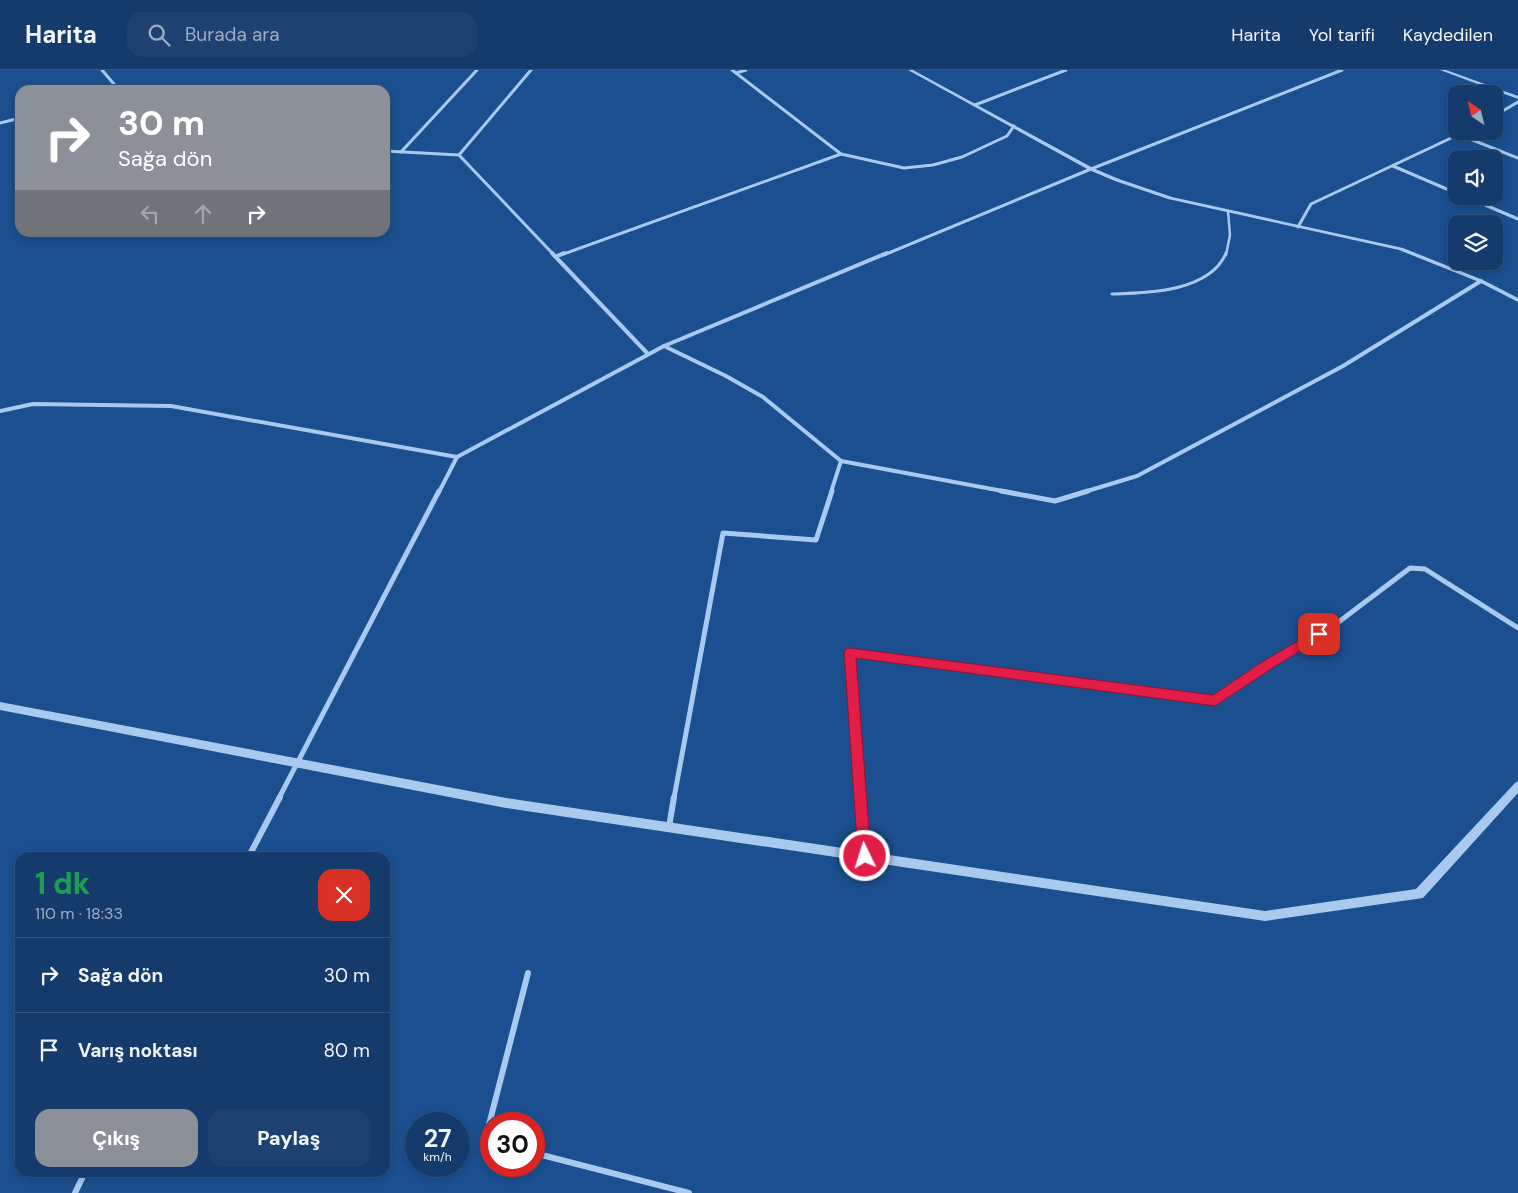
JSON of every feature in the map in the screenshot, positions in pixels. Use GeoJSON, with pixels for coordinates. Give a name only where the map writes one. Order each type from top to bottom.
{"type":"FeatureCollection","features":[{"type":"Feature","properties":{"kind":"street"},"geometry":{"type":"LineString","coordinates":[[102,70],[115,85]]}},
{"type":"Feature","properties":{"kind":"street"},"geometry":{"type":"LineString","coordinates":[[401,152],[477,70]]}},
{"type":"Feature","properties":{"kind":"street"},"geometry":{"type":"LineString","coordinates":[[460,155],[531,70]]}},
{"type":"Feature","properties":{"kind":"street"},"geometry":{"type":"LineString","coordinates":[[732,70],[842,154],[904,168],[933,165],[962,157],[1007,136],[1014,126]]}},
{"type":"Feature","properties":{"kind":"street"},"geometry":{"type":"LineString","coordinates":[[736,73],[746,70]]}},
{"type":"Feature","properties":{"kind":"street"},"geometry":{"type":"LineString","coordinates":[[910,70],[1091,169],[1118,180],[1170,198],[1401,249],[1481,281],[1518,300]]}},
{"type":"Feature","properties":{"kind":"street"},"geometry":{"type":"LineString","coordinates":[[976,105],[1066,70]]}},
{"type":"Feature","properties":{"kind":"street"},"geometry":{"type":"LineString","coordinates":[[251,852],[457,457],[664,346],[1091,169],[1342,70]]}},
{"type":"Feature","properties":{"kind":"street"},"geometry":{"type":"LineString","coordinates":[[1442,70],[1518,98]]}},
{"type":"Feature","properties":{"kind":"street"},"geometry":{"type":"LineString","coordinates":[[1503,111],[1518,102]]}},
{"type":"Feature","properties":{"kind":"street"},"geometry":{"type":"LineString","coordinates":[[0,123],[15,119]]}},
{"type":"Feature","properties":{"kind":"street"},"geometry":{"type":"LineString","coordinates":[[1298,227],[1312,204],[1449,140]]}},
{"type":"Feature","properties":{"kind":"street"},"geometry":{"type":"LineString","coordinates":[[1473,140],[1518,158]]}},
{"type":"Feature","properties":{"kind":"street"},"geometry":{"type":"LineString","coordinates":[[390,151],[460,155],[648,354]]}},
{"type":"Feature","properties":{"kind":"street"},"geometry":{"type":"LineString","coordinates":[[557,256],[842,154]]}},
{"type":"Feature","properties":{"kind":"street"},"geometry":{"type":"LineString","coordinates":[[1393,166],[1448,190]]}},
{"type":"Feature","properties":{"kind":"street"},"geometry":{"type":"LineString","coordinates":[[1485,205],[1518,219]]}},
{"type":"Feature","properties":{"kind":"street"},"geometry":{"type":"LineString","coordinates":[[664,346],[726,376],[763,397],[841,461],[1055,501],[1137,476],[1343,366],[1481,281]]}},
{"type":"Feature","properties":{"kind":"street"},"geometry":{"type":"LineString","coordinates":[[0,410],[32,404],[171,406],[457,457]]}},
{"type":"Feature","properties":{"kind":"street"},"geometry":{"type":"LineString","coordinates":[[669,827],[723,533],[816,540],[841,461]]}},
{"type":"Feature","properties":{"kind":"street"},"geometry":{"type":"LineString","coordinates":[[865,856],[850,652],[1215,701],[1270,663],[1336,624],[1410,568],[1425,569],[1518,628]]}},
{"type":"Feature","properties":{"kind":"street"},"geometry":{"type":"LineString","coordinates":[[0,706],[506,803],[1266,916],[1419,894],[1518,786]]}},
{"type":"Feature","properties":{"kind":"street"},"geometry":{"type":"LineString","coordinates":[[492,1112],[528,973]]}},
{"type":"Feature","properties":{"kind":"street"},"geometry":{"type":"LineString","coordinates":[[545,1155],[689,1193]]}},
{"type":"Feature","properties":{"kind":"street"},"geometry":{"type":"LineString","coordinates":[[75,1193],[83,1177]]}},
{"type":"Feature","properties":{"kind":"lane"},"geometry":{"type":"LineString","coordinates":[[1112,294],[1153,293],[1168,290],[1192,283],[1215,269],[1224,259],[1230,240],[1228,211]]}},
{"type":"Feature","properties":{"kind":"route"},"geometry":{"type":"LineString","coordinates":[[865,856],[850,652],[1215,701],[1270,663],[1319,634]]}}]}
